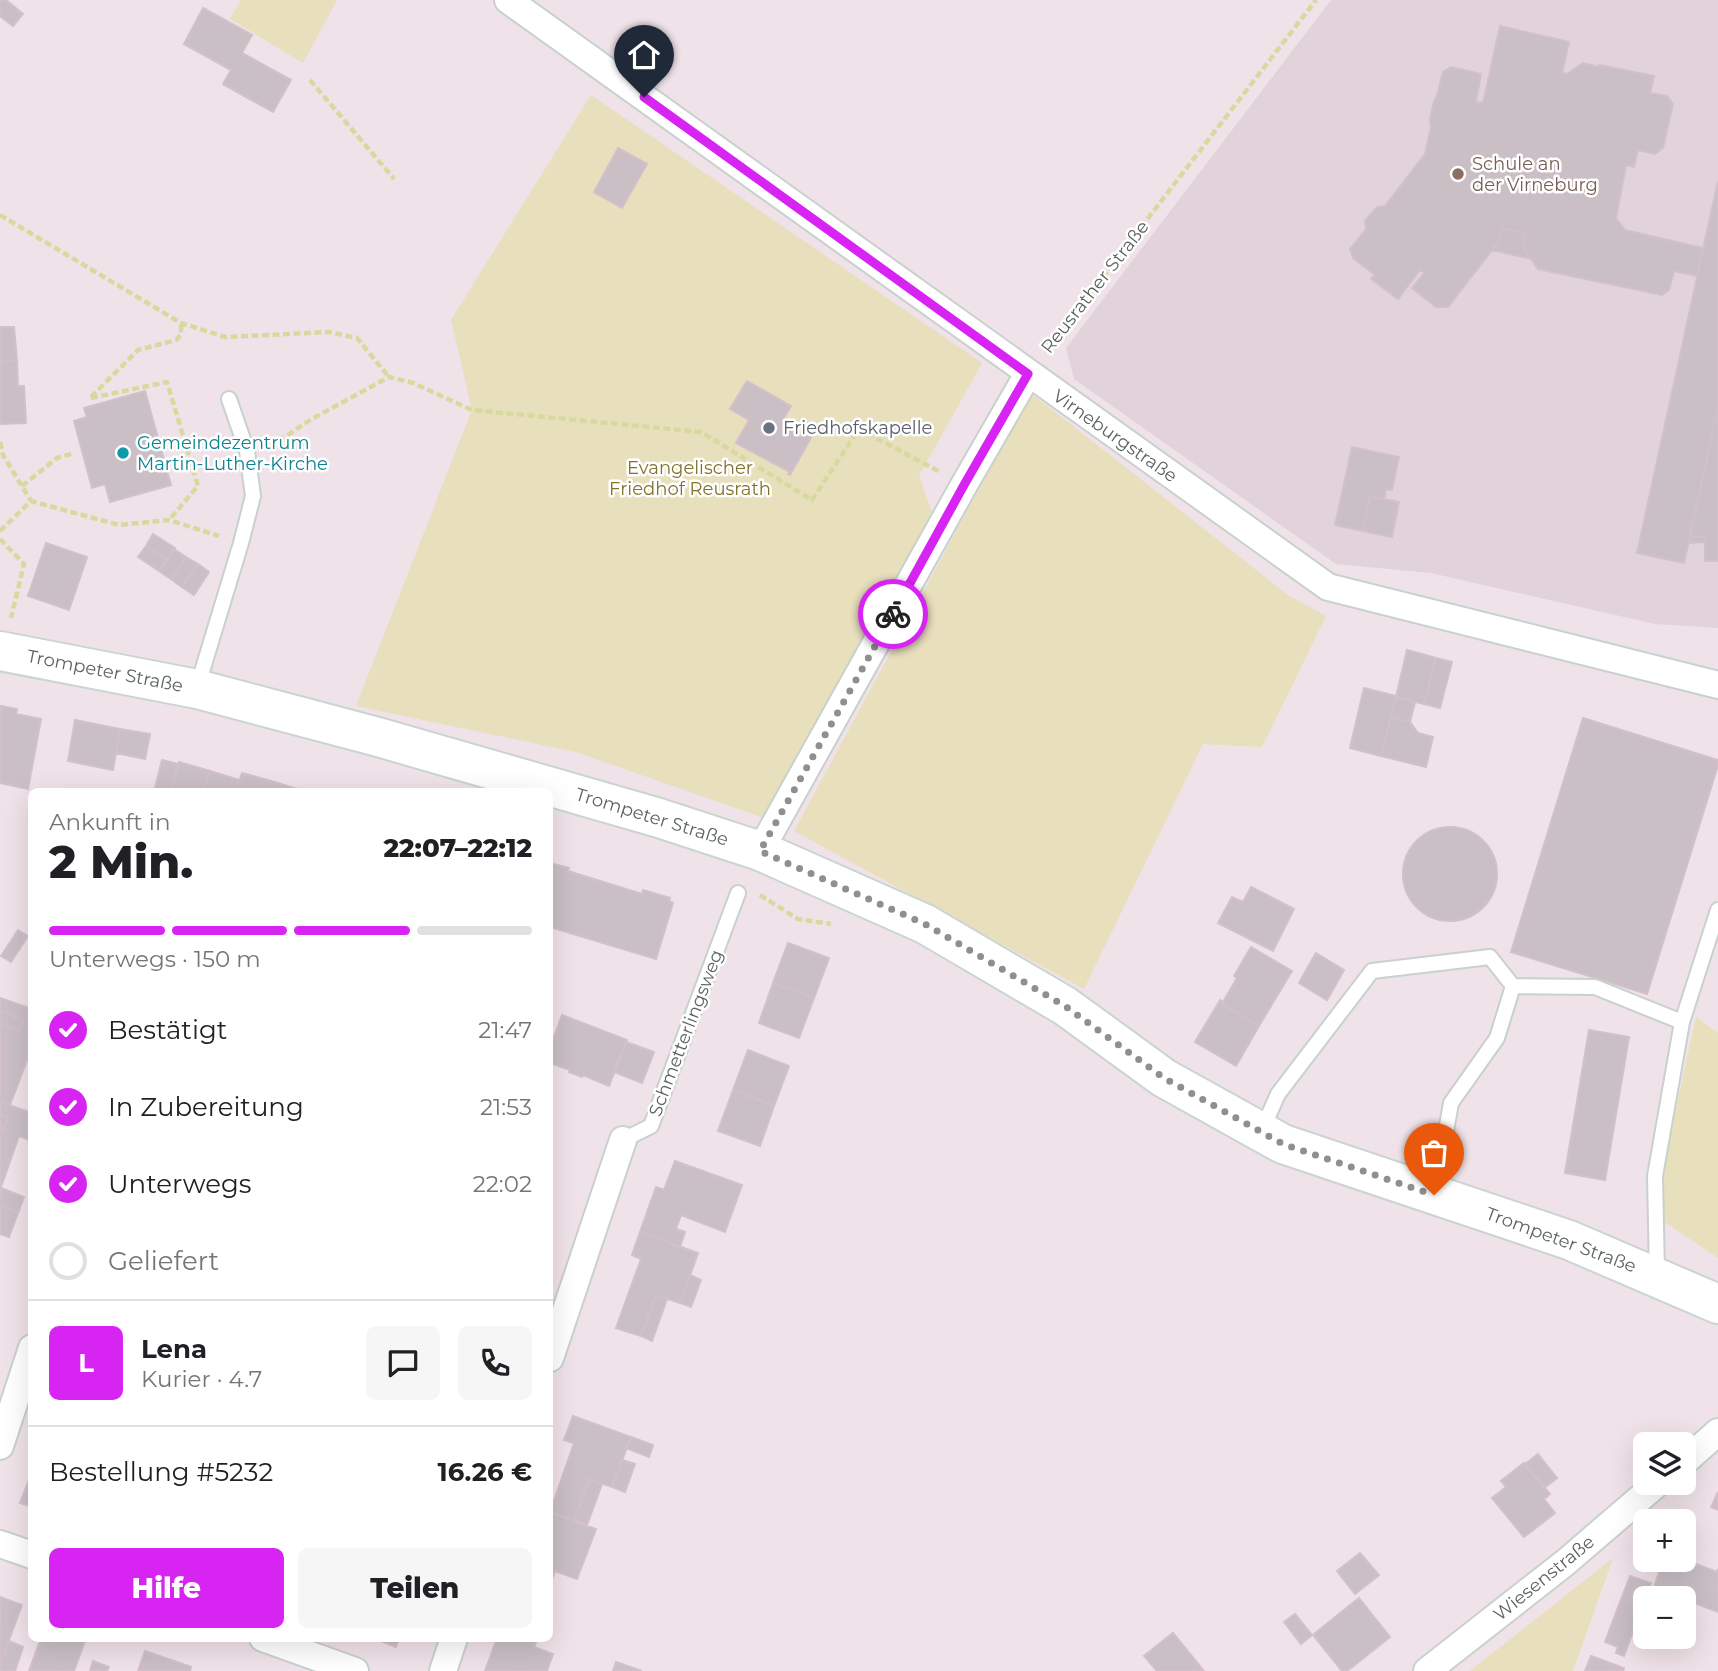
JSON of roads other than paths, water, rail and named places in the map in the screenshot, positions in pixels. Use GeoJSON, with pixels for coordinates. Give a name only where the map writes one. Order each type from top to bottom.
{"type":"FeatureCollection","features":[{"type":"Feature","properties":{"kind":"main road","name":"Trompeter Straße"},"geometry":{"type":"LineString","coordinates":[[2,651],[197,689],[392,740],[660,818],[760,851],[925,924],[1065,1006],[1164,1078],[1283,1144],[1569,1240],[1718,1304]]}},
{"type":"Feature","properties":{"kind":"street","name":"Virneburgstraße"},"geometry":{"type":"LineString","coordinates":[[508,0],[1328,587],[1718,685]]}},
{"type":"Feature","properties":{"kind":"street"},"geometry":{"type":"LineString","coordinates":[[760,851],[1028,374]]}},
{"type":"Feature","properties":{"kind":"street","name":"Schmetterlingsweg"},"geometry":{"type":"LineString","coordinates":[[553,1349],[623,1140]]}},
{"type":"Feature","properties":{"kind":"street"},"geometry":{"type":"LineString","coordinates":[[0,1446],[28,1360]]}},
{"type":"Feature","properties":{"kind":"street"},"geometry":{"type":"LineString","coordinates":[[1696,1451],[1718,1432]]}},
{"type":"Feature","properties":{"kind":"street","name":"Wiesenstraße"},"geometry":{"type":"LineString","coordinates":[[1427,1671],[1566,1562],[1644,1495]]}},
{"type":"Feature","properties":{"kind":"street"},"geometry":{"type":"LineString","coordinates":[[0,1544],[28,1554]]}},
{"type":"Feature","properties":{"kind":"street"},"geometry":{"type":"LineString","coordinates":[[274,1642],[355,1671]]}},
{"type":"Feature","properties":{"kind":"street"},"geometry":{"type":"LineString","coordinates":[[443,1671],[453,1642]]}},
{"type":"Feature","properties":{"kind":"lane"},"geometry":{"type":"LineString","coordinates":[[197,689],[253,496],[249,461],[229,399]]}},
{"type":"Feature","properties":{"kind":"lane","name":"Schmetterlingsweg"},"geometry":{"type":"LineString","coordinates":[[623,1140],[651,1126],[738,894]]}},
{"type":"Feature","properties":{"kind":"lane"},"geometry":{"type":"LineString","coordinates":[[1657,1277],[1655,1176],[1682,1022],[1718,911]]}},
{"type":"Feature","properties":{"kind":"lane"},"geometry":{"type":"LineString","coordinates":[[1262,1132],[1278,1094],[1372,971],[1490,957],[1513,986]]}},
{"type":"Feature","properties":{"kind":"lane"},"geometry":{"type":"LineString","coordinates":[[1513,986],[1595,987],[1682,1022]]}},
{"type":"Feature","properties":{"kind":"lane"},"geometry":{"type":"LineString","coordinates":[[1434,1195],[1451,1103],[1497,1038],[1513,986]]}},
{"type":"Feature","properties":{"kind":"place","name":"Schule an der Virneburg"},"geometry":{"type":"Point","coordinates":[1458,174]}},
{"type":"Feature","properties":{"kind":"place","name":"Friedhofskapelle"},"geometry":{"type":"Point","coordinates":[769,428]}},
{"type":"Feature","properties":{"kind":"place","name":"Gemeindezentrum Martin-Luther-Kirche"},"geometry":{"type":"Point","coordinates":[123,453]}},
{"type":"Feature","properties":{"kind":"park label","name":"Evangelischer Friedhof Reusrath"},"geometry":{"type":"Point","coordinates":[690,478]}}]}
